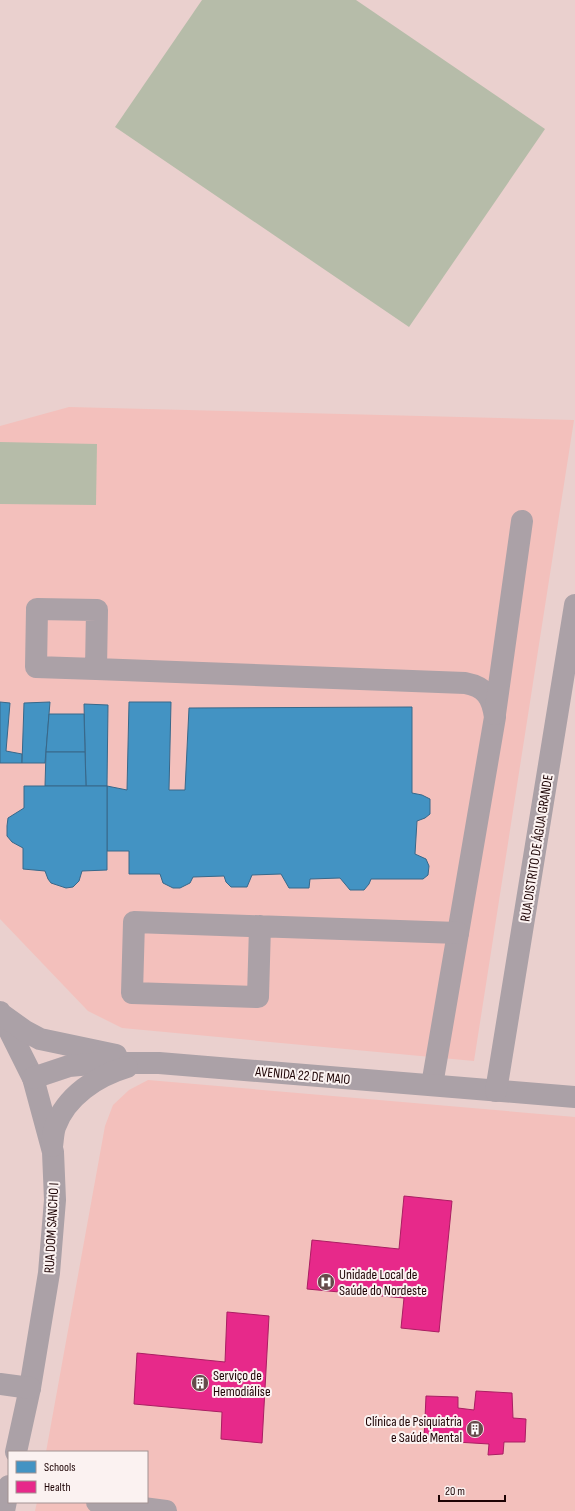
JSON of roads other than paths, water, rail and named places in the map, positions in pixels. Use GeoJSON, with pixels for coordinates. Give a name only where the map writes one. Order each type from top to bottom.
{"type":"FeatureCollection","features":[{"type":"Feature","properties":{"kind":"street"},"geometry":{"type":"LineString","coordinates":[[432,1085],[495,717],[522,521]]}},
{"type":"Feature","properties":{"kind":"street","name":"RUA DISTRITO DE ÁGUA GRANDE"},"geometry":{"type":"LineString","coordinates":[[496,1091],[575,605]]}},
{"type":"Feature","properties":{"kind":"street"},"geometry":{"type":"LineString","coordinates":[[96,670],[465,683],[476,686],[485,692],[492,703],[495,717]]}},
{"type":"Feature","properties":{"kind":"street"},"geometry":{"type":"LineString","coordinates":[[260,926],[258,998],[132,993],[134,922],[260,926],[458,933]]}},
{"type":"Feature","properties":{"kind":"street"},"geometry":{"type":"LineString","coordinates":[[1,1013],[25,1031],[40,1038],[76,1047],[111,1053],[139,1063]]}},
{"type":"Feature","properties":{"kind":"street","name":"RUA DOM SANCHO I"},"geometry":{"type":"LineString","coordinates":[[1,1013],[33,1078],[53,1152],[55,1200],[49,1273],[30,1388],[16,1451]]}},
{"type":"Feature","properties":{"kind":"street","name":"AVENIDA 22 DE MAIO"},"geometry":{"type":"LineString","coordinates":[[33,1078],[69,1066],[102,1063],[139,1063],[575,1097]]}},
{"type":"Feature","properties":{"kind":"street"},"geometry":{"type":"LineString","coordinates":[[52,1147],[56,1127],[64,1111],[74,1097],[90,1084],[108,1073],[139,1063]]}},
{"type":"Feature","properties":{"kind":"street"},"geometry":{"type":"LineString","coordinates":[[0,1384],[30,1388]]}},
{"type":"Feature","properties":{"kind":"street"},"geometry":{"type":"LineString","coordinates":[[4,1511],[8,1492]]}},
{"type":"Feature","properties":{"kind":"street"},"geometry":{"type":"LineString","coordinates":[[105,1503],[166,1511]]}},
{"type":"Feature","properties":{"kind":"place","name":"Unidade Local de Saúde do Nordeste"},"geometry":{"type":"Point","coordinates":[326,1282]}},
{"type":"Feature","properties":{"kind":"place","name":"Serviço de Hemodiálise"},"geometry":{"type":"Point","coordinates":[200,1383]}},
{"type":"Feature","properties":{"kind":"place","name":"Clínica de Psiquiatria e Saúde Mental"},"geometry":{"type":"Point","coordinates":[475,1429]}}]}
